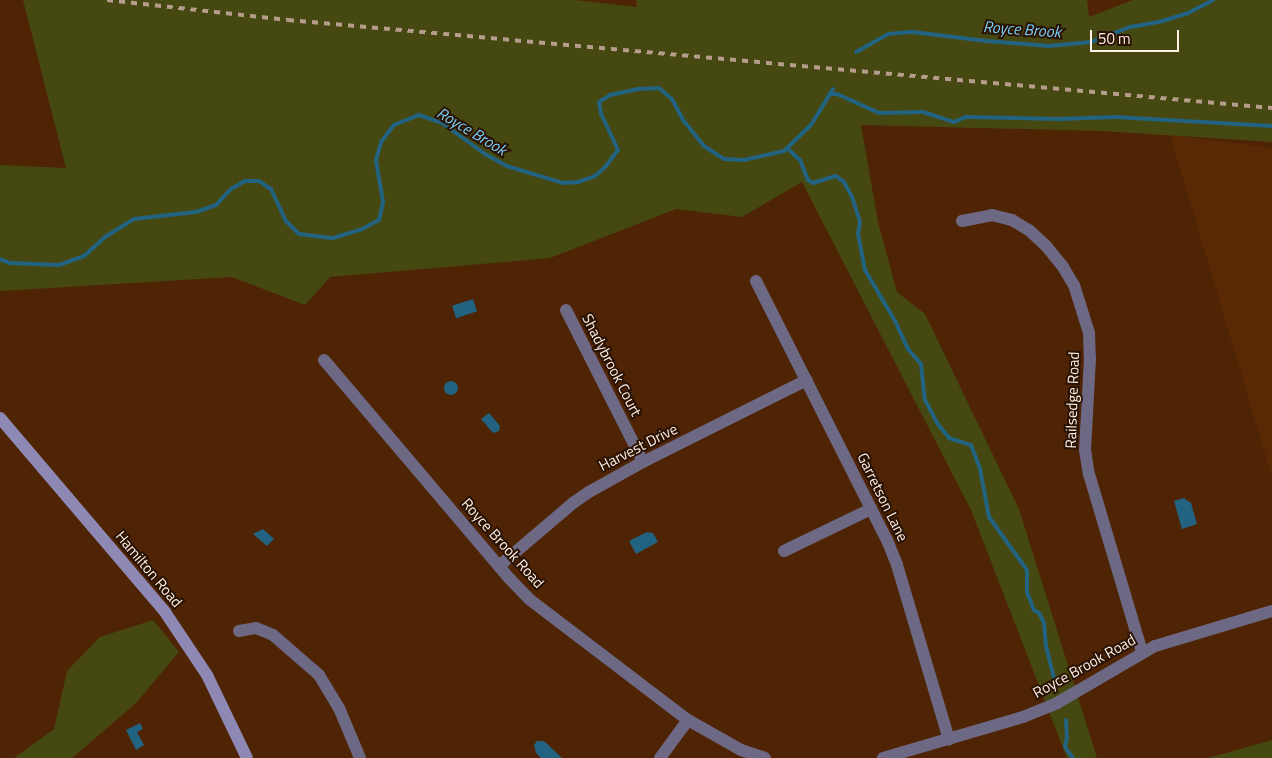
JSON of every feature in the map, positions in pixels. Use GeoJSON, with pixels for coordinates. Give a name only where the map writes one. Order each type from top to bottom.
{"type":"FeatureCollection","features":[{"type":"Feature","properties":{"kind":"street","name":"Railsedge Road"},"geometry":{"type":"LineString","coordinates":[[962,221],[992,215],[1012,220],[1030,231],[1047,247],[1074,285],[1083,308],[1089,333],[1090,358],[1086,450],[1089,474],[1142,652]]}},
{"type":"Feature","properties":{"kind":"street","name":"Garretson Lane"},"geometry":{"type":"LineString","coordinates":[[756,281],[871,509],[897,565],[949,739]]}},
{"type":"Feature","properties":{"kind":"street","name":"Shadybrook Court"},"geometry":{"type":"LineString","coordinates":[[566,310],[643,462]]}},
{"type":"Feature","properties":{"kind":"street","name":"Royce Brook Road"},"geometry":{"type":"LineString","coordinates":[[324,360],[529,599],[688,720],[733,746],[765,758]]}},
{"type":"Feature","properties":{"kind":"street","name":"Harvest Drive"},"geometry":{"type":"LineString","coordinates":[[499,566],[572,503],[643,462],[806,380]]}},
{"type":"Feature","properties":{"kind":"street","name":"Hamilton Road"},"geometry":{"type":"LineString","coordinates":[[0,418],[165,612],[207,675],[247,758]]}},
{"type":"Feature","properties":{"kind":"street"},"geometry":{"type":"LineString","coordinates":[[784,551],[871,509]]}},
{"type":"Feature","properties":{"kind":"street","name":"Royce Brook Road"},"geometry":{"type":"LineString","coordinates":[[883,758],[1042,710],[1142,652],[1170,641],[1272,611]]}},
{"type":"Feature","properties":{"kind":"street"},"geometry":{"type":"LineString","coordinates":[[239,631],[256,628],[273,635],[319,675],[339,708],[360,758]]}},
{"type":"Feature","properties":{"kind":"street"},"geometry":{"type":"LineString","coordinates":[[660,758],[688,720]]}},
{"type":"Feature","properties":{"kind":"shaded area"},"geometry":{"type":"Polygon","coordinates":[[[23,0],[575,0],[637,7],[636,0],[1087,0],[1089,17],[1133,0],[1272,0],[1272,142],[1102,131],[861,125],[878,222],[897,292],[925,314],[1019,509],[1097,758],[1067,758],[971,510],[802,182],[742,217],[676,209],[550,258],[330,277],[305,305],[232,277],[0,291],[0,165],[66,168],[23,0]]]}},
{"type":"Feature","properties":{"kind":"shaded area"},"geometry":{"type":"Polygon","coordinates":[[[1170,135],[1272,148],[1272,477],[1170,135]]]}},
{"type":"Feature","properties":{"kind":"shaded area"},"geometry":{"type":"Polygon","coordinates":[[[153,620],[179,652],[136,703],[72,758],[14,758],[54,729],[67,671],[100,637],[153,620]]]}},
{"type":"Feature","properties":{"kind":"shaded area"},"geometry":{"type":"Polygon","coordinates":[[[1272,740],[1272,758],[1208,758],[1272,740]]]}},
{"type":"Feature","properties":{"kind":"water"},"geometry":{"type":"Polygon","coordinates":[[[473,299],[477,311],[456,318],[452,306],[473,299]]]}},
{"type":"Feature","properties":{"kind":"water"},"geometry":{"type":"Polygon","coordinates":[[[448,381],[454,381],[458,388],[454,395],[448,395],[444,391],[444,385],[448,381]]]}},
{"type":"Feature","properties":{"kind":"water"},"geometry":{"type":"Polygon","coordinates":[[[489,413],[500,426],[499,431],[493,433],[481,419],[489,413]]]}},
{"type":"Feature","properties":{"kind":"water"},"geometry":{"type":"Polygon","coordinates":[[[1184,498],[1191,503],[1197,524],[1182,529],[1174,501],[1184,498]]]}},
{"type":"Feature","properties":{"kind":"water"},"geometry":{"type":"Polygon","coordinates":[[[263,529],[274,539],[267,546],[253,534],[263,529]]]}},
{"type":"Feature","properties":{"kind":"water"},"geometry":{"type":"Polygon","coordinates":[[[647,532],[653,533],[658,542],[636,554],[629,541],[647,532]]]}},
{"type":"Feature","properties":{"kind":"water"},"geometry":{"type":"Polygon","coordinates":[[[140,723],[143,729],[137,732],[144,745],[136,750],[126,730],[140,723]]]}},
{"type":"Feature","properties":{"kind":"water"},"geometry":{"type":"Polygon","coordinates":[[[537,741],[544,741],[562,758],[541,758],[536,753],[534,745],[537,741]]]}},
{"type":"Feature","properties":{"kind":"waterway","name":"Royce Brook"},"geometry":{"type":"LineString","coordinates":[[856,52],[888,34],[913,32],[1049,46],[1091,42],[1130,27],[1159,22],[1188,13],[1213,0]]}},
{"type":"Feature","properties":{"kind":"waterway","name":"Royce Brook"},"geometry":{"type":"LineString","coordinates":[[0,259],[10,263],[59,265],[84,256],[105,237],[134,219],[196,212],[216,205],[231,189],[245,181],[259,181],[271,189],[286,221],[299,234],[333,238],[360,230],[379,220],[383,202],[376,160],[381,142],[394,125],[419,115],[442,123],[485,154],[507,166],[563,183],[578,182],[595,176],[606,166],[618,150],[601,114],[599,102],[610,95],[638,89],[659,88],[672,99],[683,120],[704,146],[724,159],[744,160],[784,151],[811,125],[833,89]]}},
{"type":"Feature","properties":{"kind":"waterway"},"geometry":{"type":"LineString","coordinates":[[830,94],[837,94],[879,113],[923,112],[954,122],[966,117],[1059,119],[1115,117],[1272,126]]}},
{"type":"Feature","properties":{"kind":"waterway"},"geometry":{"type":"LineString","coordinates":[[787,148],[800,160],[808,180],[813,183],[836,176],[844,182],[852,197],[860,222],[858,234],[865,270],[895,321],[908,349],[921,364],[925,400],[937,423],[949,438],[971,445],[980,469],[989,517],[1027,570],[1027,592],[1034,610],[1039,613],[1044,623],[1046,646],[1055,683]]}},
{"type":"Feature","properties":{"kind":"waterway"},"geometry":{"type":"LineString","coordinates":[[1066,720],[1067,737],[1065,747],[1073,758]]}},
{"type":"Feature","properties":{"kind":"railway"},"geometry":{"type":"LineString","coordinates":[[107,0],[288,20],[1272,108]]}}]}
